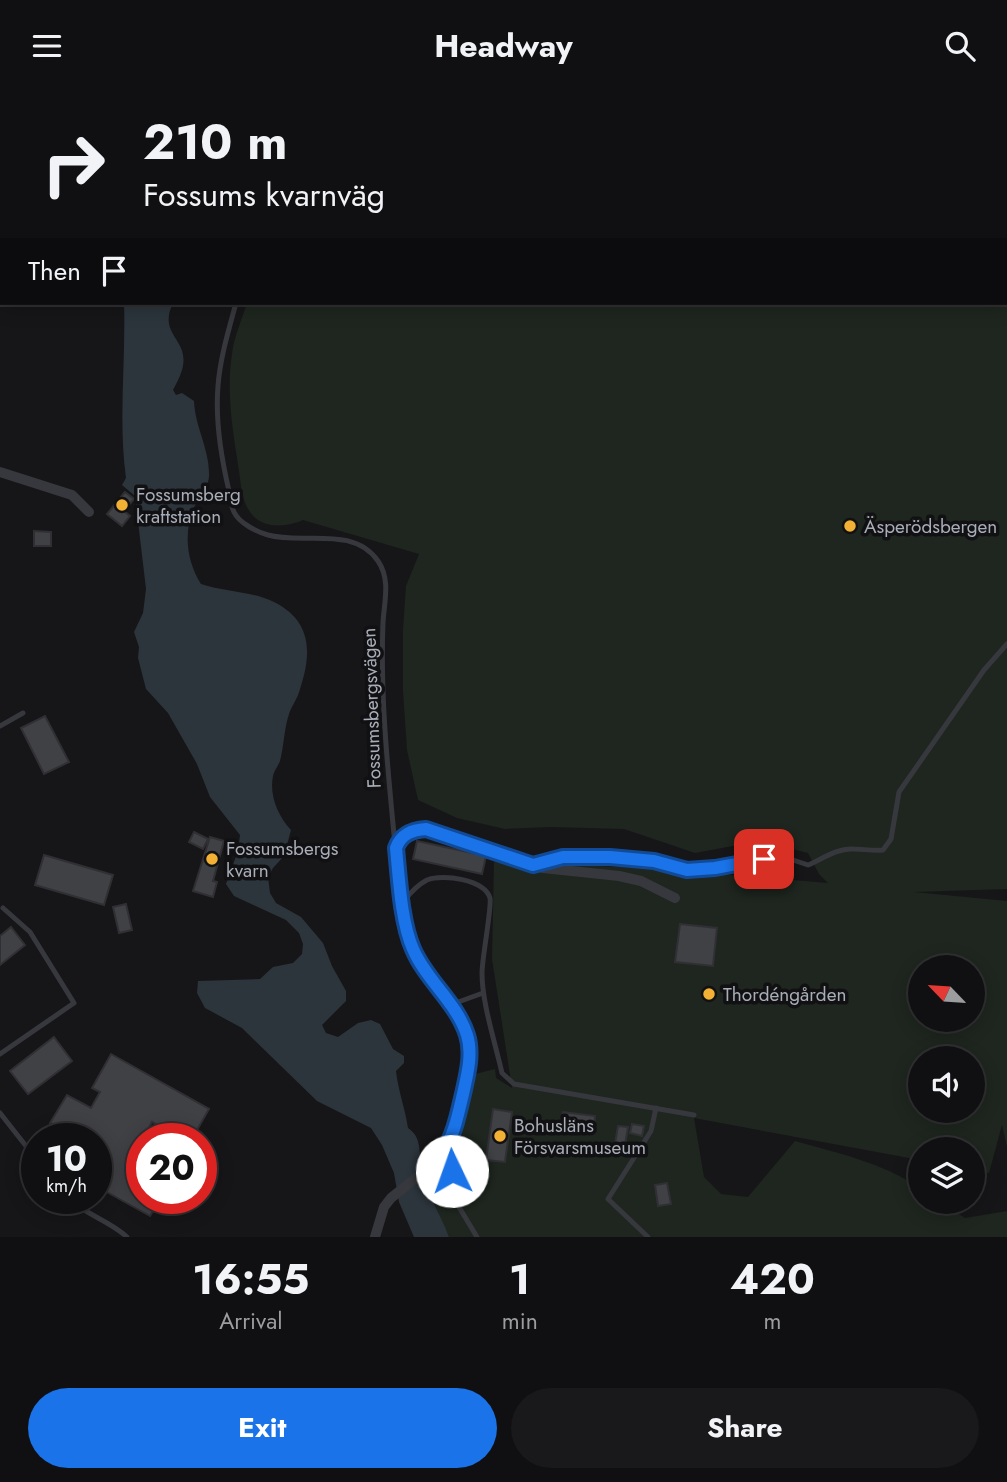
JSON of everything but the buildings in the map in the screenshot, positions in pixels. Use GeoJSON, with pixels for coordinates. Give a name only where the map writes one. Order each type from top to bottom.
{"type":"FeatureCollection","features":[{"type":"Feature","properties":{"kind":"street"},"geometry":{"type":"LineString","coordinates":[[0,472],[72,495],[89,512]]}},
{"type":"Feature","properties":{"kind":"street"},"geometry":{"type":"LineString","coordinates":[[375,1237],[384,1207],[439,1158],[454,1131],[469,1062],[467,1035],[450,1005],[423,969],[408,935],[396,848],[405,835],[426,829],[543,868],[630,878],[675,898]]}},
{"type":"Feature","properties":{"kind":"lane","name":"Fossumsbergsvägen"},"geometry":{"type":"LineString","coordinates":[[236,305],[218,385],[219,432],[234,512],[244,523],[269,535],[348,540],[368,551],[378,561],[385,577],[387,590],[381,661],[396,848]]}},
{"type":"Feature","properties":{"kind":"lane"},"geometry":{"type":"LineString","coordinates":[[533,865],[563,857],[610,857],[654,861],[687,870],[784,857],[808,865],[852,848],[865,851],[883,850],[891,839],[899,792],[984,670],[1007,644]]}},
{"type":"Feature","properties":{"kind":"lane"},"geometry":{"type":"LineString","coordinates":[[0,726],[23,713]]}},
{"type":"Feature","properties":{"kind":"lane"},"geometry":{"type":"LineString","coordinates":[[403,902],[421,884],[439,877],[457,878],[475,884],[486,892],[490,899],[484,947],[484,993],[502,1073],[507,1080],[540,1089],[694,1115]]}},
{"type":"Feature","properties":{"kind":"lane"},"geometry":{"type":"LineString","coordinates":[[0,1054],[74,1003],[30,932],[1,908]]}},
{"type":"Feature","properties":{"kind":"lane"},"geometry":{"type":"LineString","coordinates":[[450,1005],[484,993]]}},
{"type":"Feature","properties":{"kind":"lane"},"geometry":{"type":"LineString","coordinates":[[648,1237],[608,1199],[651,1131],[656,1108]]}},
{"type":"Feature","properties":{"kind":"lane"},"geometry":{"type":"LineString","coordinates":[[0,1113],[21,1140]]}},
{"type":"Feature","properties":{"kind":"lane"},"geometry":{"type":"LineString","coordinates":[[439,1158],[452,1171],[456,1202],[477,1237]]}},
{"type":"Feature","properties":{"kind":"lane"},"geometry":{"type":"LineString","coordinates":[[95,1214],[127,1237]]}},
{"type":"Feature","properties":{"kind":"shaded area"},"geometry":{"type":"Polygon","coordinates":[[[124,305],[172,305],[169,323],[184,360],[173,390],[176,395],[182,393],[194,401],[209,466],[208,483],[192,511],[188,532],[189,553],[201,584],[274,602],[296,619],[306,639],[304,676],[289,714],[280,761],[272,783],[276,805],[291,830],[284,856],[268,877],[270,893],[276,903],[301,917],[323,943],[346,991],[346,1001],[322,1025],[326,1033],[338,1037],[358,1023],[371,1020],[380,1024],[393,1049],[404,1056],[404,1063],[396,1071],[408,1128],[417,1139],[425,1182],[449,1237],[414,1237],[399,1202],[394,1173],[371,1128],[317,1101],[242,1028],[205,1008],[197,993],[198,981],[260,979],[273,967],[293,963],[302,954],[303,944],[299,933],[286,920],[234,896],[226,884],[238,851],[240,835],[210,797],[197,764],[168,713],[146,689],[134,632],[143,613],[146,589],[135,496],[122,485],[126,478],[122,413],[124,305]]]}},
{"type":"Feature","properties":{"kind":"shaded area"},"geometry":{"type":"Polygon","coordinates":[[[246,305],[1007,305],[1007,889],[914,892],[1007,901],[1007,1147],[1002,1125],[989,1173],[985,1172],[985,1137],[908,1137],[908,1158],[694,1118],[704,1177],[721,1194],[748,1197],[795,1141],[860,1160],[908,1180],[908,1214],[959,1214],[965,1218],[1007,1211],[1007,1237],[449,1237],[428,1190],[439,1163],[460,1128],[475,1074],[495,1069],[496,1078],[512,1088],[492,959],[494,862],[647,868],[828,883],[819,874],[808,853],[760,841],[695,853],[624,829],[505,829],[457,818],[418,800],[407,750],[403,630],[406,586],[419,554],[303,520],[275,525],[255,518],[245,503],[241,487],[233,427],[230,369],[233,348],[246,305]]]}},
{"type":"Feature","properties":{"kind":"place","name":"Fossumsberg kraftstation"},"geometry":{"type":"Point","coordinates":[122,505]}},
{"type":"Feature","properties":{"kind":"place","name":"Äsperödsbergen"},"geometry":{"type":"Point","coordinates":[850,526]}},
{"type":"Feature","properties":{"kind":"place","name":"Fossumsbergs kvarn"},"geometry":{"type":"Point","coordinates":[212,859]}},
{"type":"Feature","properties":{"kind":"place","name":"Thordéngården"},"geometry":{"type":"Point","coordinates":[709,994]}},
{"type":"Feature","properties":{"kind":"place","name":"Bohusläns Försvarsmuseum"},"geometry":{"type":"Point","coordinates":[500,1136]}},
{"type":"Feature","properties":{"kind":"route"},"geometry":{"type":"LineString","coordinates":[[452,1171],[442,1154],[454,1131],[469,1062],[469,1044],[463,1025],[423,969],[408,935],[396,848],[398,842],[415,830],[426,829],[533,865],[563,857],[610,857],[654,861],[687,870],[764,859]]}}]}
